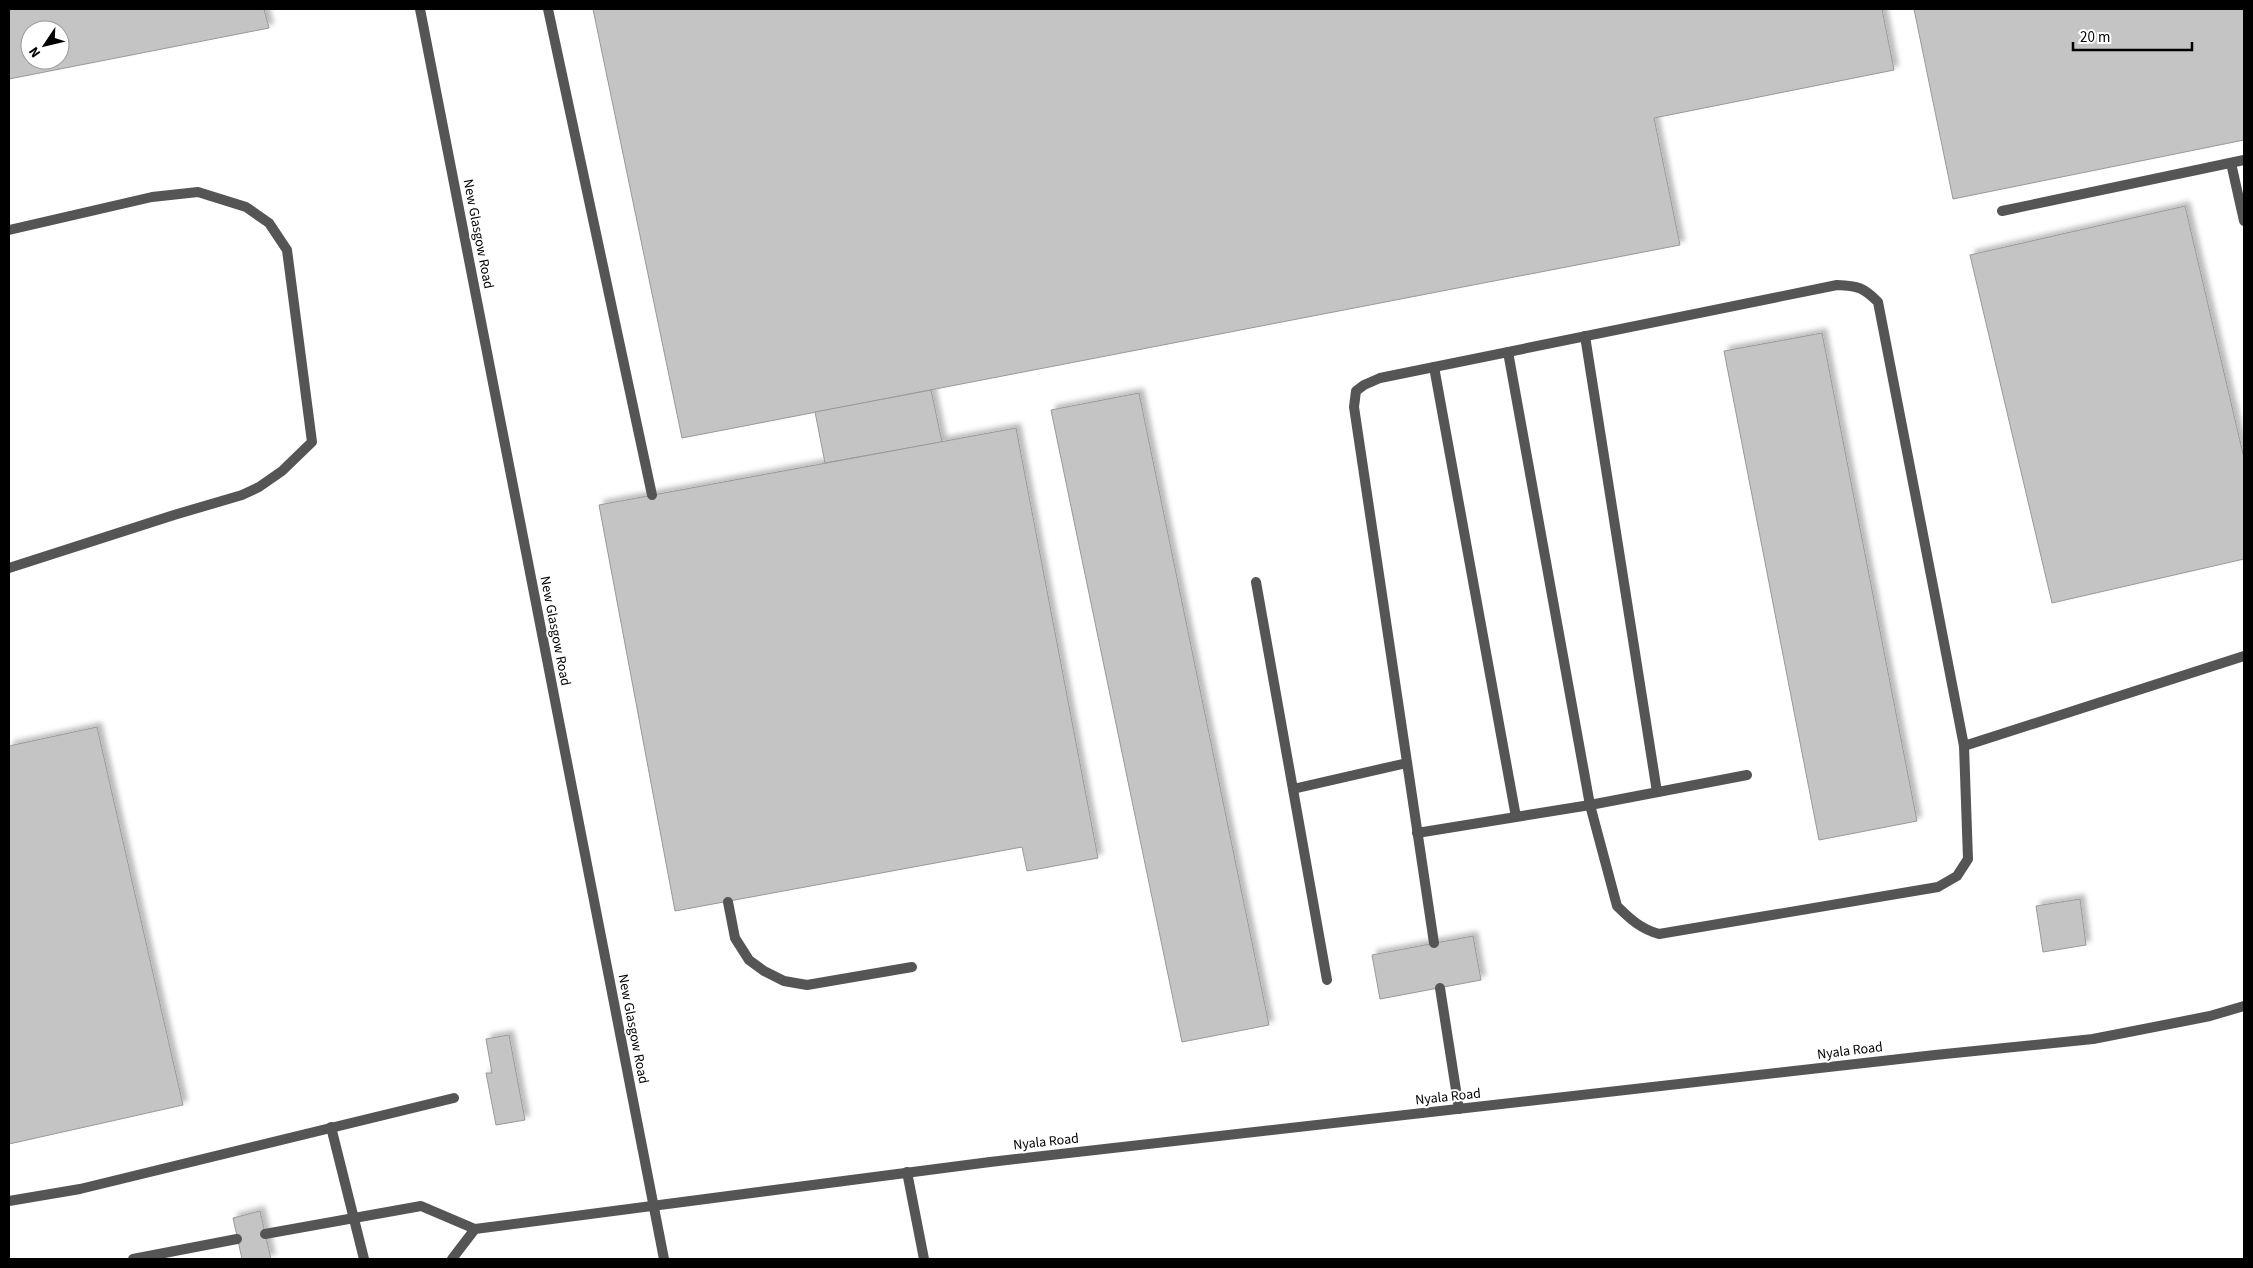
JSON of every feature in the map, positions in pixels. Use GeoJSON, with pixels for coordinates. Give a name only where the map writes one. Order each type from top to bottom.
{"type":"FeatureCollection","features":[{"type":"Feature","properties":{"kind":"street","name":"New Glasgow Road"},"geometry":{"type":"LineString","coordinates":[[420,9],[664,1259]]}},
{"type":"Feature","properties":{"kind":"street"},"geometry":{"type":"LineString","coordinates":[[548,9],[652,495]]}},
{"type":"Feature","properties":{"kind":"street"},"geometry":{"type":"LineString","coordinates":[[2002,211],[2244,160]]}},
{"type":"Feature","properties":{"kind":"street"},"geometry":{"type":"LineString","coordinates":[[2231,163],[2244,221]]}},
{"type":"Feature","properties":{"kind":"street"},"geometry":{"type":"LineString","coordinates":[[9,230],[152,197],[198,192],[246,208],[269,222],[287,250],[312,442],[282,471],[259,487],[242,495],[9,568]]}},
{"type":"Feature","properties":{"kind":"street"},"geometry":{"type":"LineString","coordinates":[[1434,943],[1354,407],[1356,391],[1380,378],[1837,285],[1855,286],[1867,290],[1878,302],[1964,746],[1968,860],[1956,876],[1938,887],[1660,934],[1645,930],[1617,906],[1590,805],[1508,352]]}},
{"type":"Feature","properties":{"kind":"street"},"geometry":{"type":"LineString","coordinates":[[1584,336],[1657,792]]}},
{"type":"Feature","properties":{"kind":"street"},"geometry":{"type":"LineString","coordinates":[[1434,367],[1516,817]]}},
{"type":"Feature","properties":{"kind":"street"},"geometry":{"type":"LineString","coordinates":[[1256,582],[1327,980]]}},
{"type":"Feature","properties":{"kind":"street"},"geometry":{"type":"LineString","coordinates":[[1964,746],[2244,656]]}},
{"type":"Feature","properties":{"kind":"street"},"geometry":{"type":"LineString","coordinates":[[1292,789],[1407,763]]}},
{"type":"Feature","properties":{"kind":"street"},"geometry":{"type":"LineString","coordinates":[[1418,833],[1590,805],[1747,775]]}},
{"type":"Feature","properties":{"kind":"street"},"geometry":{"type":"LineString","coordinates":[[728,902],[735,938],[749,960],[764,971],[784,981],[807,985],[912,967]]}},
{"type":"Feature","properties":{"kind":"street"},"geometry":{"type":"LineString","coordinates":[[1440,988],[1459,1109]]}},
{"type":"Feature","properties":{"kind":"street","name":"Nyala Road"},"geometry":{"type":"LineString","coordinates":[[474,1229],[907,1172],[2093,1039],[2210,1016],[2244,1006]]}},
{"type":"Feature","properties":{"kind":"street"},"geometry":{"type":"LineString","coordinates":[[9,1201],[80,1189],[454,1098]]}},
{"type":"Feature","properties":{"kind":"street"},"geometry":{"type":"LineString","coordinates":[[331,1127],[364,1259]]}},
{"type":"Feature","properties":{"kind":"street"},"geometry":{"type":"LineString","coordinates":[[907,1172],[924,1259]]}},
{"type":"Feature","properties":{"kind":"street"},"geometry":{"type":"LineString","coordinates":[[265,1234],[420,1206],[474,1229],[452,1259]]}},
{"type":"Feature","properties":{"kind":"street"},"geometry":{"type":"LineString","coordinates":[[133,1259],[237,1239]]}},
{"type":"Feature","properties":{"kind":"building"},"geometry":{"type":"Polygon","coordinates":[[[9,9],[264,9],[269,28],[70,67],[70,20],[20,20],[20,70],[55,70],[9,79],[9,9]]]}},
{"type":"Feature","properties":{"kind":"building"},"geometry":{"type":"Polygon","coordinates":[[[593,9],[1882,9],[1894,70],[1654,118],[1680,245],[682,438],[593,9]]]}},
{"type":"Feature","properties":{"kind":"building"},"geometry":{"type":"Polygon","coordinates":[[[1914,9],[2244,9],[2244,140],[1953,199],[1914,9]]]}},
{"type":"Feature","properties":{"kind":"building"},"geometry":{"type":"Polygon","coordinates":[[[2185,206],[2244,458],[2244,559],[2052,603],[1970,255],[2185,206]]]}},
{"type":"Feature","properties":{"kind":"building"},"geometry":{"type":"Polygon","coordinates":[[[1822,333],[1917,821],[1819,840],[1724,351],[1822,333]]]}},
{"type":"Feature","properties":{"kind":"building"},"geometry":{"type":"Polygon","coordinates":[[[931,390],[942,442],[825,463],[815,412],[931,390]]]}},
{"type":"Feature","properties":{"kind":"building"},"geometry":{"type":"Polygon","coordinates":[[[1139,393],[1269,1025],[1182,1042],[1051,410],[1139,393]]]}},
{"type":"Feature","properties":{"kind":"building"},"geometry":{"type":"Polygon","coordinates":[[[1016,428],[1098,858],[1027,871],[1022,847],[675,911],[599,505],[1016,428]]]}},
{"type":"Feature","properties":{"kind":"building"},"geometry":{"type":"Polygon","coordinates":[[[97,727],[183,1105],[9,1144],[9,746],[97,727]]]}},
{"type":"Feature","properties":{"kind":"building"},"geometry":{"type":"Polygon","coordinates":[[[2080,899],[2086,945],[2043,952],[2036,906],[2080,899]]]}},
{"type":"Feature","properties":{"kind":"building"},"geometry":{"type":"Polygon","coordinates":[[[1473,936],[1481,980],[1380,999],[1372,955],[1473,936]]]}},
{"type":"Feature","properties":{"kind":"building"},"geometry":{"type":"Polygon","coordinates":[[[509,1035],[525,1120],[496,1125],[486,1073],[492,1073],[486,1039],[509,1035]]]}},
{"type":"Feature","properties":{"kind":"building"},"geometry":{"type":"Polygon","coordinates":[[[260,1211],[271,1259],[242,1259],[233,1218],[260,1211]]]}}]}
